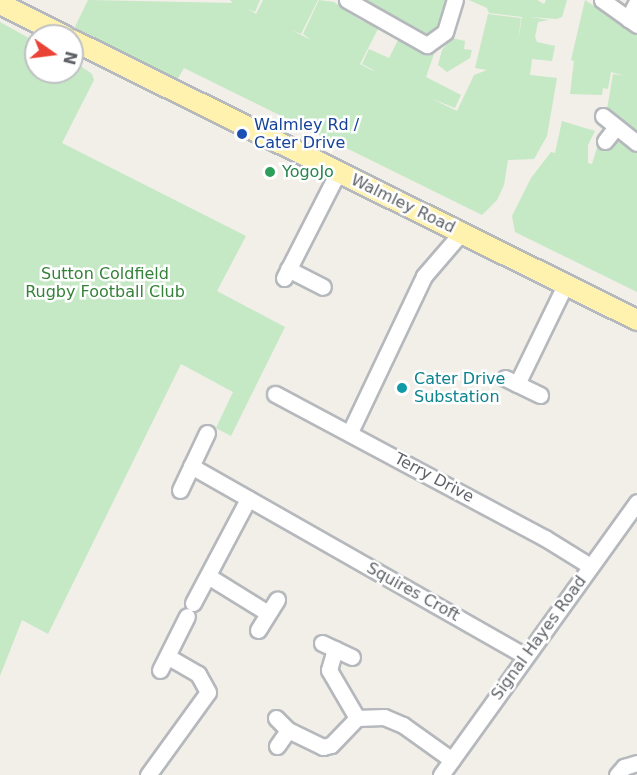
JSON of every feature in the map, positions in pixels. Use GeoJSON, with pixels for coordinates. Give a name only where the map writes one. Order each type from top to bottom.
{"type":"FeatureCollection","features":[{"type":"Feature","properties":{"kind":"main road"},"geometry":{"type":"LineString","coordinates":[[0,4],[41,24]]}},
{"type":"Feature","properties":{"kind":"main road","name":"Walmley Road"},"geometry":{"type":"LineString","coordinates":[[84,45],[637,320]]}},
{"type":"Feature","properties":{"kind":"street"},"geometry":{"type":"LineString","coordinates":[[353,2],[427,45],[445,32],[455,0]]}},
{"type":"Feature","properties":{"kind":"street"},"geometry":{"type":"LineString","coordinates":[[602,0],[633,22],[637,2]]}},
{"type":"Feature","properties":{"kind":"street"},"geometry":{"type":"LineString","coordinates":[[603,116],[637,142]]}},
{"type":"Feature","properties":{"kind":"street"},"geometry":{"type":"LineString","coordinates":[[605,141],[616,127]]}},
{"type":"Feature","properties":{"kind":"street"},"geometry":{"type":"LineString","coordinates":[[322,287],[286,273],[338,172]]}},
{"type":"Feature","properties":{"kind":"street"},"geometry":{"type":"LineString","coordinates":[[350,432],[424,276],[461,233]]}},
{"type":"Feature","properties":{"kind":"street"},"geometry":{"type":"LineString","coordinates":[[540,395],[511,381],[565,285]]}},
{"type":"Feature","properties":{"kind":"street","name":"Terry Drive"},"geometry":{"type":"LineString","coordinates":[[275,394],[350,432],[590,566]]}},
{"type":"Feature","properties":{"kind":"street"},"geometry":{"type":"LineString","coordinates":[[180,490],[207,433]]}},
{"type":"Feature","properties":{"kind":"street","name":"Squires Croft"},"geometry":{"type":"LineString","coordinates":[[191,466],[277,516],[297,535],[525,656]]}},
{"type":"Feature","properties":{"kind":"street"},"geometry":{"type":"LineString","coordinates":[[160,670],[248,499]]}},
{"type":"Feature","properties":{"kind":"street","name":"Signal Hayes Road"},"geometry":{"type":"LineString","coordinates":[[441,775],[637,502]]}},
{"type":"Feature","properties":{"kind":"street"},"geometry":{"type":"LineString","coordinates":[[208,576],[268,613]]}},
{"type":"Feature","properties":{"kind":"street"},"geometry":{"type":"LineString","coordinates":[[258,630],[277,599]]}},
{"type":"Feature","properties":{"kind":"street"},"geometry":{"type":"LineString","coordinates":[[352,657],[328,646],[329,670],[357,718]]}},
{"type":"Feature","properties":{"kind":"street"},"geometry":{"type":"LineString","coordinates":[[148,775],[208,692],[198,674],[168,657]]}},
{"type":"Feature","properties":{"kind":"street"},"geometry":{"type":"LineString","coordinates":[[276,718],[288,730],[318,746],[327,747],[357,718],[394,720],[452,760]]}},
{"type":"Feature","properties":{"kind":"street"},"geometry":{"type":"LineString","coordinates":[[277,746],[288,730]]}},
{"type":"Feature","properties":{"kind":"street"},"geometry":{"type":"LineString","coordinates":[[617,775],[624,767],[637,763]]}},
{"type":"Feature","properties":{"kind":"green space"},"geometry":{"type":"Polygon","coordinates":[[[88,0],[233,3],[230,0],[260,0],[255,12],[247,9],[256,14],[263,0],[318,0],[301,34],[291,30],[311,40],[303,34],[319,0],[334,2],[360,20],[379,27],[360,64],[371,70],[375,71],[362,64],[369,49],[389,58],[399,38],[417,51],[435,51],[426,77],[461,95],[455,108],[430,98],[457,111],[474,75],[487,70],[475,68],[488,14],[521,18],[518,42],[522,17],[489,13],[487,8],[469,0],[537,0],[544,4],[546,0],[567,0],[562,17],[557,19],[530,17],[549,20],[538,22],[535,37],[537,42],[555,46],[552,61],[532,59],[530,75],[557,78],[547,136],[534,159],[508,160],[504,185],[497,200],[482,215],[184,68],[177,80],[84,36],[84,24],[76,24],[88,0]]]}},
{"type":"Feature","properties":{"kind":"green space"},"geometry":{"type":"Polygon","coordinates":[[[366,0],[447,0],[437,31],[428,37],[375,9],[366,0]]]}},
{"type":"Feature","properties":{"kind":"green space"},"geometry":{"type":"Polygon","coordinates":[[[585,0],[637,35],[637,134],[607,109],[613,74],[625,76],[611,72],[608,89],[603,88],[602,95],[570,94],[574,61],[571,60],[585,0]]]}},
{"type":"Feature","properties":{"kind":"green space","name":"Sutton Coldfield Rugby Football Club"},"geometry":{"type":"Polygon","coordinates":[[[0,22],[24,35],[24,84],[84,84],[84,68],[92,74],[94,80],[62,143],[246,236],[217,291],[285,327],[231,436],[216,428],[233,392],[181,364],[48,634],[22,620],[0,676],[0,22]]]}},
{"type":"Feature","properties":{"kind":"green space"},"geometry":{"type":"Polygon","coordinates":[[[452,38],[465,41],[464,49],[472,50],[470,58],[447,72],[438,65],[442,50],[452,38]]]}},
{"type":"Feature","properties":{"kind":"green space"},"geometry":{"type":"Polygon","coordinates":[[[562,121],[595,131],[588,145],[588,163],[592,164],[599,141],[615,140],[637,151],[637,292],[515,232],[512,216],[531,178],[551,152],[555,153],[562,121]]]}},
{"type":"Feature","properties":{"kind":"place","name":"Walmley Rd / Cater Drive"},"geometry":{"type":"Point","coordinates":[242,134]}},
{"type":"Feature","properties":{"kind":"place","name":"YogoJo"},"geometry":{"type":"Point","coordinates":[270,172]}},
{"type":"Feature","properties":{"kind":"place","name":"Cater Drive Substation"},"geometry":{"type":"Point","coordinates":[402,388]}}]}
